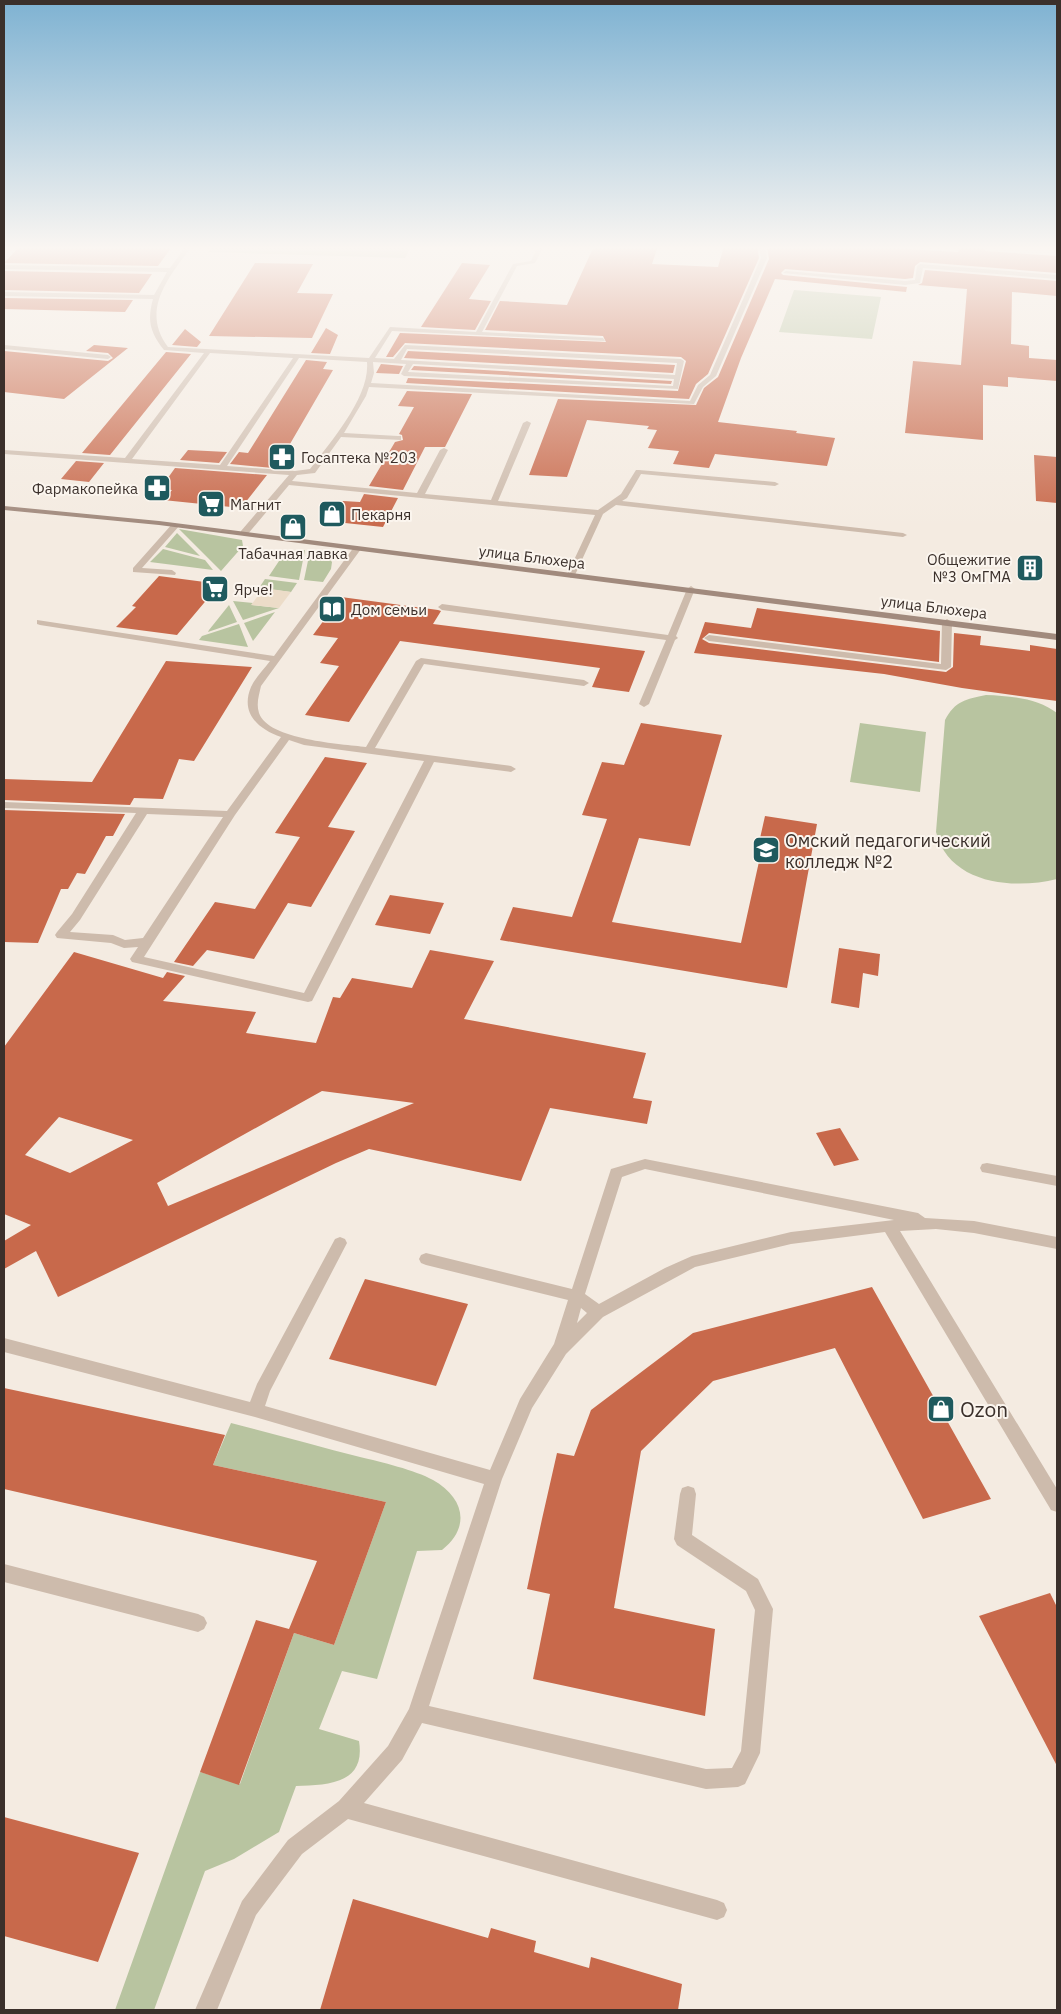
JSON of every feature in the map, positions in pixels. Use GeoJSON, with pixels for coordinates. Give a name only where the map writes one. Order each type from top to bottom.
{"type":"FeatureCollection","features":[{"type":"Feature","properties":{"kind":"street","name":"улица Блюхера"},"geometry":{"type":"LineString","coordinates":[[4,508],[176,525],[692,589],[1057,637]]}},
{"type":"Feature","properties":{"kind":"lane"},"geometry":{"type":"LineString","coordinates":[[159,340],[161,345],[166,349],[208,352],[678,377]]}},
{"type":"Feature","properties":{"kind":"lane"},"geometry":{"type":"LineString","coordinates":[[4,452],[295,473],[312,471],[339,435],[363,396],[371,373],[370,361],[383,340]]}},
{"type":"Feature","properties":{"kind":"lane"},"geometry":{"type":"LineString","coordinates":[[366,386],[692,403],[700,386],[713,376],[729,340]]}},
{"type":"Feature","properties":{"kind":"lane"},"geometry":{"type":"LineString","coordinates":[[4,347],[108,357]]}},
{"type":"Feature","properties":{"kind":"lane"},"geometry":{"type":"LineString","coordinates":[[396,362],[405,347],[681,361],[676,388],[404,374],[410,363]]}},
{"type":"Feature","properties":{"kind":"lane"},"geometry":{"type":"LineString","coordinates":[[126,462],[208,352]]}},
{"type":"Feature","properties":{"kind":"lane"},"geometry":{"type":"LineString","coordinates":[[222,468],[297,357]]}},
{"type":"Feature","properties":{"kind":"lane"},"geometry":{"type":"LineString","coordinates":[[493,504],[527,423]]}},
{"type":"Feature","properties":{"kind":"lane"},"geometry":{"type":"LineString","coordinates":[[339,435],[398,438]]}},
{"type":"Feature","properties":{"kind":"lane"},"geometry":{"type":"LineString","coordinates":[[418,496],[444,450]]}},
{"type":"Feature","properties":{"kind":"lane"},"geometry":{"type":"LineString","coordinates":[[571,575],[579,563],[600,513],[624,496],[639,472],[775,484]]}},
{"type":"Feature","properties":{"kind":"lane"},"geometry":{"type":"LineString","coordinates":[[244,534],[295,473]]}},
{"type":"Feature","properties":{"kind":"lane"},"geometry":{"type":"LineString","coordinates":[[287,483],[600,513]]}},
{"type":"Feature","properties":{"kind":"lane"},"geometry":{"type":"LineString","coordinates":[[615,503],[903,535]]}},
{"type":"Feature","properties":{"kind":"lane"},"geometry":{"type":"LineString","coordinates":[[172,573],[136,570],[176,525]]}},
{"type":"Feature","properties":{"kind":"lane"},"geometry":{"type":"LineString","coordinates":[[358,549],[256,686],[252,702],[256,717],[266,729],[304,742],[511,769]]}},
{"type":"Feature","properties":{"kind":"lane"},"geometry":{"type":"LineString","coordinates":[[644,704],[692,589]]}},
{"type":"Feature","properties":{"kind":"lane"},"geometry":{"type":"LineString","coordinates":[[442,607],[673,638]]}},
{"type":"Feature","properties":{"kind":"lane"},"geometry":{"type":"LineString","coordinates":[[40,622],[277,659]]}},
{"type":"Feature","properties":{"kind":"lane"},"geometry":{"type":"LineString","coordinates":[[709,638],[946,667],[947,622]]}},
{"type":"Feature","properties":{"kind":"lane"},"geometry":{"type":"LineString","coordinates":[[368,750],[421,661],[584,683]]}},
{"type":"Feature","properties":{"kind":"lane"},"geometry":{"type":"LineString","coordinates":[[287,736],[230,814],[136,959],[308,998],[431,758]]}},
{"type":"Feature","properties":{"kind":"lane"},"geometry":{"type":"LineString","coordinates":[[4,805],[230,814]]}},
{"type":"Feature","properties":{"kind":"lane"},"geometry":{"type":"LineString","coordinates":[[143,811],[76,917],[61,935],[113,939],[124,944],[148,942]]}},
{"type":"Feature","properties":{"kind":"lane"},"geometry":{"type":"LineString","coordinates":[[560,1349],[616,1173],[645,1164],[936,1223],[1057,1244]]}},
{"type":"Feature","properties":{"kind":"lane"},"geometry":{"type":"LineString","coordinates":[[987,1168],[1057,1181]]}},
{"type":"Feature","properties":{"kind":"lane"},"geometry":{"type":"LineString","coordinates":[[206,2010],[249,1908],[295,1846],[346,1808],[395,1753],[417,1713],[494,1479],[526,1404],[560,1349],[598,1312],[670,1272],[692,1262],[791,1238],[889,1226],[936,1223]]}},
{"type":"Feature","properties":{"kind":"lane"},"geometry":{"type":"LineString","coordinates":[[889,1226],[1057,1504]]}},
{"type":"Feature","properties":{"kind":"lane"},"geometry":{"type":"LineString","coordinates":[[255,1410],[263,1388],[340,1244]]}},
{"type":"Feature","properties":{"kind":"lane"},"geometry":{"type":"LineString","coordinates":[[426,1258],[576,1296],[598,1312]]}},
{"type":"Feature","properties":{"kind":"lane"},"geometry":{"type":"LineString","coordinates":[[4,1345],[255,1410],[494,1479]]}},
{"type":"Feature","properties":{"kind":"lane"},"geometry":{"type":"LineString","coordinates":[[417,1713],[706,1779],[738,1778],[750,1753],[764,1609],[752,1585],[683,1539],[688,1494]]}},
{"type":"Feature","properties":{"kind":"lane"},"geometry":{"type":"LineString","coordinates":[[4,1573],[198,1623]]}},
{"type":"Feature","properties":{"kind":"lane"},"geometry":{"type":"LineString","coordinates":[[346,1808],[717,1910]]}},
{"type":"Feature","properties":{"kind":"green space"},"geometry":{"type":"Polygon","coordinates":[[[179,529],[242,540],[243,546],[221,571],[179,529]]]}},
{"type":"Feature","properties":{"kind":"green space"},"geometry":{"type":"Polygon","coordinates":[[[177,533],[200,556],[165,547],[177,533]]]}},
{"type":"Feature","properties":{"kind":"green space"},"geometry":{"type":"Polygon","coordinates":[[[163,549],[205,560],[213,570],[150,562],[163,549]]]}},
{"type":"Feature","properties":{"kind":"green space"},"geometry":{"type":"Polygon","coordinates":[[[305,550],[299,580],[269,576],[283,555],[305,550]]]}},
{"type":"Feature","properties":{"kind":"green space"},"geometry":{"type":"Polygon","coordinates":[[[310,551],[325,554],[332,562],[331,569],[323,582],[304,580],[310,551]]]}},
{"type":"Feature","properties":{"kind":"green space"},"geometry":{"type":"Polygon","coordinates":[[[265,579],[297,583],[291,592],[259,588],[265,579]]]}},
{"type":"Feature","properties":{"kind":"green space"},"geometry":{"type":"Polygon","coordinates":[[[233,601],[253,603],[252,605],[279,608],[243,620],[233,601]]]}},
{"type":"Feature","properties":{"kind":"green space"},"geometry":{"type":"Polygon","coordinates":[[[229,605],[237,622],[208,632],[209,630],[229,605]]]}},
{"type":"Feature","properties":{"kind":"green space"},"geometry":{"type":"Polygon","coordinates":[[[275,612],[253,641],[244,623],[275,612]]]}},
{"type":"Feature","properties":{"kind":"green space"},"geometry":{"type":"Polygon","coordinates":[[[239,624],[248,647],[199,640],[202,636],[239,624]]]}},
{"type":"Feature","properties":{"kind":"green space"},"geometry":{"type":"Polygon","coordinates":[[[986,695],[1014,697],[1033,701],[1057,713],[1057,879],[1021,884],[1003,883],[968,873],[954,863],[943,849],[936,832],[945,720],[957,705],[986,695]]]}},
{"type":"Feature","properties":{"kind":"green space"},"geometry":{"type":"Polygon","coordinates":[[[860,723],[926,732],[920,792],[850,782],[860,723]]]}},
{"type":"Feature","properties":{"kind":"green space"},"geometry":{"type":"Polygon","coordinates":[[[231,1423],[388,1464],[426,1476],[443,1487],[457,1503],[460,1512],[460,1522],[451,1541],[442,1550],[417,1551],[377,1679],[342,1671],[319,1729],[359,1741],[360,1755],[357,1766],[351,1774],[332,1783],[296,1786],[279,1832],[234,1859],[205,1871],[154,2010],[115,2010],[200,1772],[240,1784],[294,1633],[334,1645],[386,1502],[213,1465],[231,1423]]]}},
{"type":"Feature","properties":{"kind":"shaded area"},"geometry":{"type":"Polygon","coordinates":[[[264,588],[291,592],[279,608],[251,605],[264,588]]]}},
{"type":"Feature","properties":{"kind":"building"},"geometry":{"type":"Polygon","coordinates":[[[176,340],[199,340],[201,342],[197,347],[172,345],[176,340]]]}},
{"type":"Feature","properties":{"kind":"building"},"geometry":{"type":"Polygon","coordinates":[[[319,340],[336,340],[330,354],[311,353],[319,340]]]}},
{"type":"Feature","properties":{"kind":"building"},"geometry":{"type":"Polygon","coordinates":[[[396,340],[560,340],[606,342],[605,340],[723,340],[708,374],[696,384],[689,399],[406,383],[408,378],[678,391],[686,361],[681,357],[405,343],[393,357],[386,357],[396,340]]]}},
{"type":"Feature","properties":{"kind":"building"},"geometry":{"type":"Polygon","coordinates":[[[734,340],[749,340],[718,422],[797,431],[796,433],[835,438],[827,466],[715,454],[709,468],[673,464],[679,451],[648,448],[657,430],[647,429],[649,426],[587,420],[567,477],[529,475],[558,399],[696,405],[704,388],[718,377],[734,340]]]}},
{"type":"Feature","properties":{"kind":"building"},"geometry":{"type":"Polygon","coordinates":[[[963,340],[1011,340],[1011,344],[1029,346],[1029,358],[1057,360],[1057,381],[1008,377],[1008,387],[983,385],[983,440],[905,433],[913,361],[961,365],[963,340]]]}},
{"type":"Feature","properties":{"kind":"building"},"geometry":{"type":"Polygon","coordinates":[[[94,345],[128,348],[64,399],[4,392],[4,351],[108,361],[113,358],[108,353],[86,351],[94,345]]]}},
{"type":"Feature","properties":{"kind":"building"},"geometry":{"type":"Polygon","coordinates":[[[408,351],[675,365],[673,373],[404,358],[408,351]]]}},
{"type":"Feature","properties":{"kind":"building"},"geometry":{"type":"Polygon","coordinates":[[[166,352],[191,354],[110,455],[82,453],[166,352]]]}},
{"type":"Feature","properties":{"kind":"building"},"geometry":{"type":"Polygon","coordinates":[[[306,360],[327,362],[323,369],[333,370],[283,456],[273,468],[230,464],[239,452],[248,453],[306,360]]]}},
{"type":"Feature","properties":{"kind":"building"},"geometry":{"type":"Polygon","coordinates":[[[381,364],[403,366],[399,374],[376,373],[381,364]]]}},
{"type":"Feature","properties":{"kind":"building"},"geometry":{"type":"Polygon","coordinates":[[[414,366],[672,381],[671,384],[411,370],[414,366]]]}},
{"type":"Feature","properties":{"kind":"building"},"geometry":{"type":"Polygon","coordinates":[[[407,391],[472,394],[445,447],[425,447],[403,490],[369,486],[395,442],[403,440],[402,435],[399,434],[414,407],[398,406],[407,391]]]}},
{"type":"Feature","properties":{"kind":"building"},"geometry":{"type":"Polygon","coordinates":[[[188,450],[227,452],[219,463],[180,460],[188,450]]]}},
{"type":"Feature","properties":{"kind":"building"},"geometry":{"type":"Polygon","coordinates":[[[1034,455],[1057,457],[1057,503],[1036,501],[1034,455]]]}},
{"type":"Feature","properties":{"kind":"building"},"geometry":{"type":"Polygon","coordinates":[[[76,461],[104,463],[89,482],[61,479],[76,461]]]}},
{"type":"Feature","properties":{"kind":"building"},"geometry":{"type":"Polygon","coordinates":[[[175,468],[267,475],[241,508],[163,500],[172,490],[160,489],[175,468]]]}},
{"type":"Feature","properties":{"kind":"building"},"geometry":{"type":"Polygon","coordinates":[[[364,494],[398,498],[383,527],[326,521],[343,501],[360,502],[364,494]]]}},
{"type":"Feature","properties":{"kind":"building"},"geometry":{"type":"Polygon","coordinates":[[[159,576],[220,584],[177,635],[116,627],[136,607],[132,606],[159,576]]]}},
{"type":"Feature","properties":{"kind":"building"},"geometry":{"type":"Polygon","coordinates":[[[341,597],[441,611],[433,624],[645,651],[629,692],[592,687],[600,668],[400,641],[349,722],[305,715],[339,666],[320,663],[338,638],[313,635],[341,597]]]}},
{"type":"Feature","properties":{"kind":"building"},"geometry":{"type":"Polygon","coordinates":[[[757,608],[940,631],[939,662],[709,633],[702,639],[709,643],[946,672],[953,667],[954,633],[981,636],[980,645],[1030,651],[1030,645],[1057,649],[1057,701],[962,688],[884,674],[694,653],[705,622],[751,628],[757,608]]]}},
{"type":"Feature","properties":{"kind":"building"},"geometry":{"type":"Polygon","coordinates":[[[166,661],[252,667],[194,761],[179,759],[163,799],[134,798],[130,805],[4,800],[4,779],[92,782],[166,661]]]}},
{"type":"Feature","properties":{"kind":"building","name":"Омский педагогический колледж №2"},"geometry":{"type":"Polygon","coordinates":[[[641,723],[722,735],[690,846],[639,838],[612,922],[741,943],[760,857],[756,856],[765,816],[817,824],[787,988],[500,940],[513,907],[572,917],[607,819],[582,815],[602,762],[624,765],[641,723]]]}},
{"type":"Feature","properties":{"kind":"building"},"geometry":{"type":"Polygon","coordinates":[[[325,757],[367,763],[328,827],[355,831],[311,907],[288,903],[254,959],[207,950],[193,966],[174,962],[215,902],[255,909],[300,837],[275,833],[325,757]]]}},
{"type":"Feature","properties":{"kind":"building"},"geometry":{"type":"Polygon","coordinates":[[[4,810],[125,814],[113,836],[106,836],[85,874],[77,873],[68,889],[61,889],[38,943],[4,942],[4,810]]]}},
{"type":"Feature","properties":{"kind":"building"},"geometry":{"type":"Polygon","coordinates":[[[390,895],[444,903],[430,934],[375,925],[390,895]]]}},
{"type":"Feature","properties":{"kind":"building"},"geometry":{"type":"Polygon","coordinates":[[[839,948],[880,954],[878,976],[863,973],[859,1008],[831,1003],[839,948]]]}},
{"type":"Feature","properties":{"kind":"building"},"geometry":{"type":"Polygon","coordinates":[[[430,950],[494,961],[464,1019],[646,1053],[633,1098],[652,1101],[647,1124],[550,1108],[521,1181],[369,1149],[336,1163],[58,1297],[36,1251],[4,1269],[4,1241],[31,1225],[4,1214],[4,1047],[74,952],[163,978],[167,972],[185,976],[163,1001],[256,1012],[246,1033],[316,1043],[333,997],[340,998],[352,978],[412,988],[430,950]],[[322,1091],[157,1183],[168,1206],[414,1103],[322,1091]],[[59,1117],[25,1155],[70,1173],[133,1140],[59,1117]]]}},
{"type":"Feature","properties":{"kind":"building"},"geometry":{"type":"Polygon","coordinates":[[[840,1128],[859,1160],[834,1166],[816,1133],[840,1128]]]}},
{"type":"Feature","properties":{"kind":"building"},"geometry":{"type":"Polygon","coordinates":[[[365,1279],[468,1304],[436,1386],[329,1359],[365,1279]]]}},
{"type":"Feature","properties":{"kind":"building"},"geometry":{"type":"Polygon","coordinates":[[[872,1287],[991,1499],[923,1519],[835,1348],[713,1381],[641,1451],[614,1608],[715,1629],[705,1716],[533,1679],[550,1594],[527,1589],[542,1519],[557,1453],[574,1456],[591,1410],[693,1333],[872,1287]]]}},
{"type":"Feature","properties":{"kind":"building"},"geometry":{"type":"Polygon","coordinates":[[[4,1388],[225,1435],[213,1465],[386,1502],[334,1645],[294,1633],[239,1785],[200,1772],[256,1620],[289,1629],[317,1561],[4,1489],[4,1388]]]}},
{"type":"Feature","properties":{"kind":"building"},"geometry":{"type":"Polygon","coordinates":[[[1050,1593],[1057,1607],[1057,1766],[979,1616],[1050,1593]]]}},
{"type":"Feature","properties":{"kind":"building"},"geometry":{"type":"Polygon","coordinates":[[[4,1817],[139,1853],[98,1962],[4,1936],[4,1817]]]}},
{"type":"Feature","properties":{"kind":"building"},"geometry":{"type":"Polygon","coordinates":[[[353,1899],[488,1938],[491,1928],[536,1941],[534,1952],[589,1968],[591,1957],[682,1984],[678,2010],[320,2010],[353,1899]]]}},
{"type":"Feature","properties":{"kind":"place","name":"Госаптека №203"},"geometry":{"type":"Point","coordinates":[282,457]}},
{"type":"Feature","properties":{"kind":"place","name":"Фармакопейка"},"geometry":{"type":"Point","coordinates":[157,488]}},
{"type":"Feature","properties":{"kind":"place","name":"Магнит"},"geometry":{"type":"Point","coordinates":[211,504]}},
{"type":"Feature","properties":{"kind":"place","name":"Пекарня"},"geometry":{"type":"Point","coordinates":[332,514]}},
{"type":"Feature","properties":{"kind":"place","name":"Табачная лавка"},"geometry":{"type":"Point","coordinates":[293,527]}},
{"type":"Feature","properties":{"kind":"place","name":"Общежитие №3 ОмГМА"},"geometry":{"type":"Point","coordinates":[1030,568]}},
{"type":"Feature","properties":{"kind":"place","name":"Ярче!"},"geometry":{"type":"Point","coordinates":[215,589]}},
{"type":"Feature","properties":{"kind":"place","name":"Дом семьи"},"geometry":{"type":"Point","coordinates":[332,609]}},
{"type":"Feature","properties":{"kind":"place","name":"Омский педагогический колледж №2"},"geometry":{"type":"Point","coordinates":[766,850]}},
{"type":"Feature","properties":{"kind":"place","name":"Ozon"},"geometry":{"type":"Point","coordinates":[941,1409]}}]}
